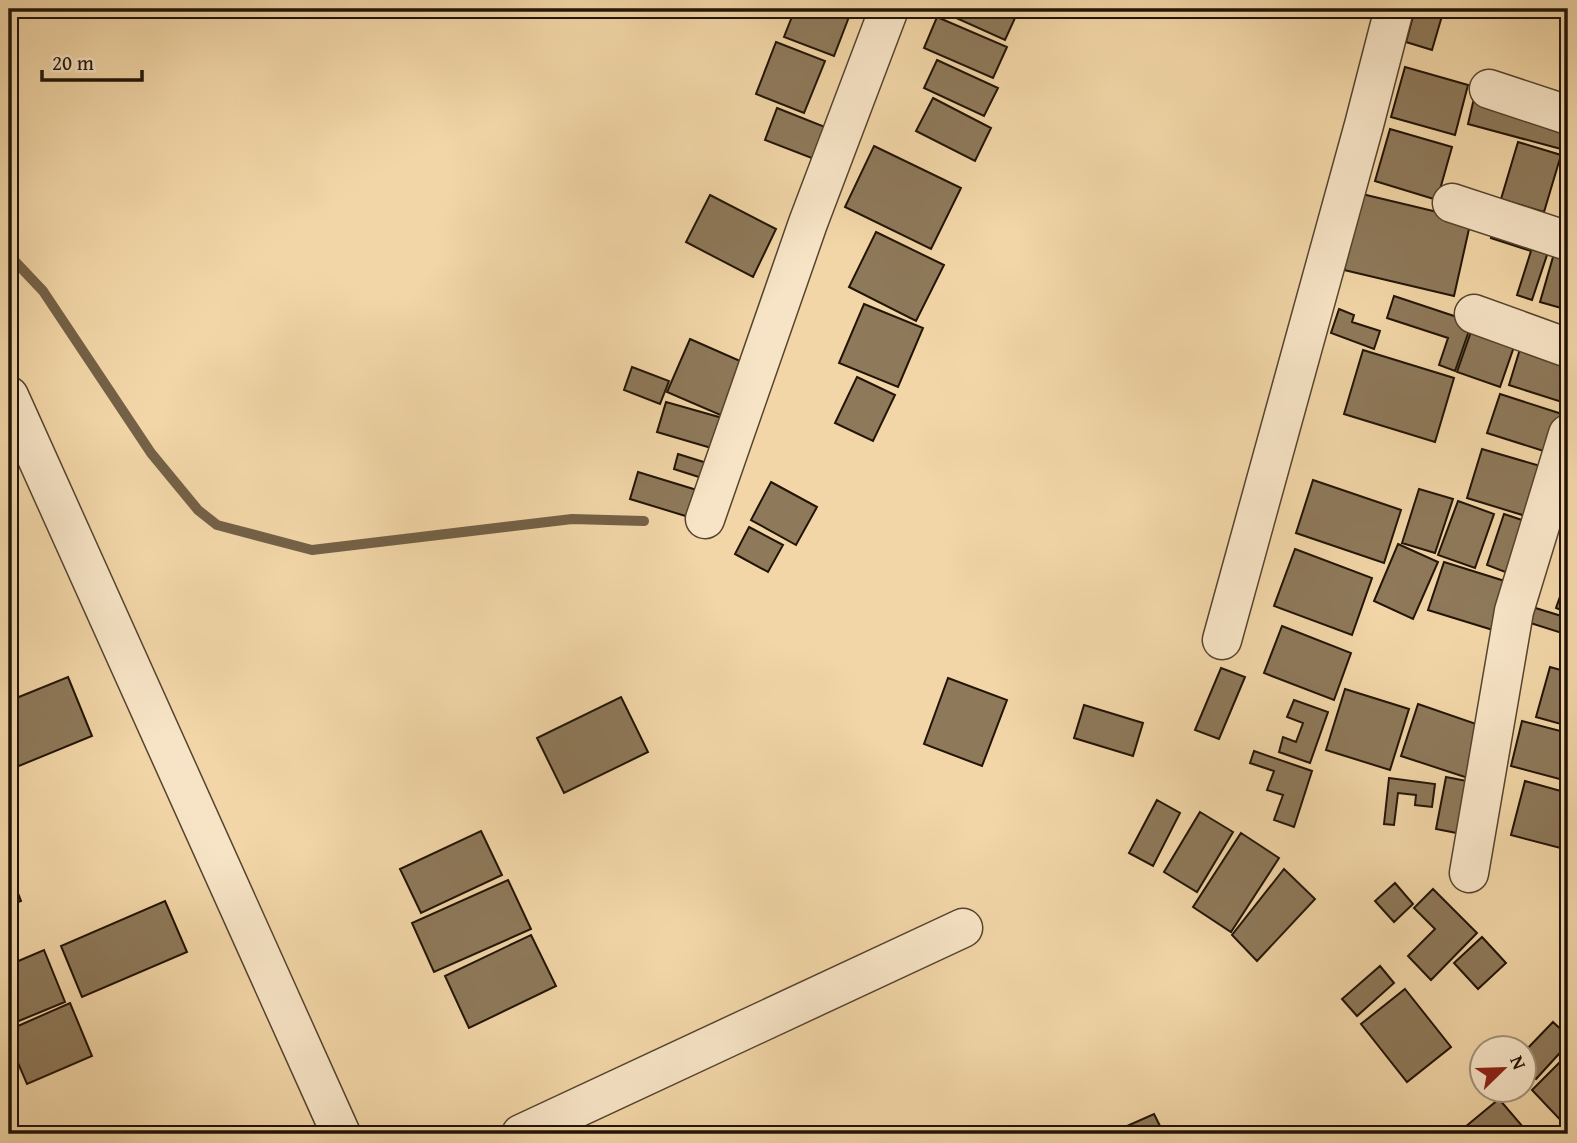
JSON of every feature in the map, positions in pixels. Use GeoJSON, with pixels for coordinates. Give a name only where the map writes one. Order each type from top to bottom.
{"type":"FeatureCollection","features":[{"type":"Feature","properties":{"kind":"street"},"geometry":{"type":"LineString","coordinates":[[705,519],[808,223],[889,9]]}},
{"type":"Feature","properties":{"kind":"street"},"geometry":{"type":"LineString","coordinates":[[1222,640],[1394,9]]}},
{"type":"Feature","properties":{"kind":"street"},"geometry":{"type":"LineString","coordinates":[[1489,89],[1568,115]]}},
{"type":"Feature","properties":{"kind":"street"},"geometry":{"type":"LineString","coordinates":[[1452,203],[1568,241]]}},
{"type":"Feature","properties":{"kind":"street"},"geometry":{"type":"LineString","coordinates":[[1474,314],[1568,348]]}},
{"type":"Feature","properties":{"kind":"street"},"geometry":{"type":"LineString","coordinates":[[9,396],[341,1134]]}},
{"type":"Feature","properties":{"kind":"street"},"geometry":{"type":"LineString","coordinates":[[1469,873],[1514,611],[1568,434]]}},
{"type":"Feature","properties":{"kind":"street"},"geometry":{"type":"LineString","coordinates":[[521,1134],[962,928]]}},
{"type":"Feature","properties":{"kind":"building"},"geometry":{"type":"Polygon","coordinates":[[[795,9],[852,9],[834,56],[784,37],[795,9]]]}},
{"type":"Feature","properties":{"kind":"building"},"geometry":{"type":"Polygon","coordinates":[[[945,9],[1019,9],[1005,40],[943,12],[945,9]]]}},
{"type":"Feature","properties":{"kind":"building"},"geometry":{"type":"Polygon","coordinates":[[[1415,9],[1444,9],[1432,50],[1406,42],[1415,9]]]}},
{"type":"Feature","properties":{"kind":"building"},"geometry":{"type":"Polygon","coordinates":[[[937,17],[1007,47],[993,78],[924,48],[937,17]]]}},
{"type":"Feature","properties":{"kind":"building"},"geometry":{"type":"Polygon","coordinates":[[[776,42],[825,61],[804,113],[756,94],[776,42]]]}},
{"type":"Feature","properties":{"kind":"building"},"geometry":{"type":"Polygon","coordinates":[[[1568,44],[1568,66],[1563,64],[1568,44]]]}},
{"type":"Feature","properties":{"kind":"building"},"geometry":{"type":"Polygon","coordinates":[[[937,60],[998,88],[984,116],[924,88],[937,60]]]}},
{"type":"Feature","properties":{"kind":"building"},"geometry":{"type":"Polygon","coordinates":[[[1405,67],[1468,85],[1455,135],[1391,117],[1405,67]]]}},
{"type":"Feature","properties":{"kind":"building"},"geometry":{"type":"Polygon","coordinates":[[[1475,94],[1568,122],[1561,149],[1468,124],[1475,94]]]}},
{"type":"Feature","properties":{"kind":"building"},"geometry":{"type":"Polygon","coordinates":[[[933,98],[991,128],[975,161],[916,131],[933,98]]]}},
{"type":"Feature","properties":{"kind":"building"},"geometry":{"type":"Polygon","coordinates":[[[777,108],[835,131],[822,162],[765,140],[777,108]]]}},
{"type":"Feature","properties":{"kind":"building"},"geometry":{"type":"Polygon","coordinates":[[[1390,129],[1452,147],[1437,200],[1375,181],[1390,129]]]}},
{"type":"Feature","properties":{"kind":"building"},"geometry":{"type":"Polygon","coordinates":[[[1518,142],[1561,155],[1544,212],[1501,199],[1518,142]]]}},
{"type":"Feature","properties":{"kind":"building"},"geometry":{"type":"Polygon","coordinates":[[[874,146],[961,188],[931,249],[845,207],[874,146]]]}},
{"type":"Feature","properties":{"kind":"building"},"geometry":{"type":"Polygon","coordinates":[[[1568,161],[1568,188],[1561,185],[1568,161]]]}},
{"type":"Feature","properties":{"kind":"building"},"geometry":{"type":"Polygon","coordinates":[[[1362,194],[1471,220],[1454,296],[1344,270],[1362,194]]]}},
{"type":"Feature","properties":{"kind":"building"},"geometry":{"type":"Polygon","coordinates":[[[710,195],[776,229],[753,277],[686,242],[710,195]]]}},
{"type":"Feature","properties":{"kind":"building"},"geometry":{"type":"Polygon","coordinates":[[[1496,224],[1551,243],[1532,300],[1517,295],[1531,251],[1491,238],[1496,224]]]}},
{"type":"Feature","properties":{"kind":"building"},"geometry":{"type":"Polygon","coordinates":[[[876,232],[944,265],[916,321],[849,287],[876,232]]]}},
{"type":"Feature","properties":{"kind":"building"},"geometry":{"type":"Polygon","coordinates":[[[1555,250],[1568,254],[1568,310],[1540,302],[1555,250]]]}},
{"type":"Feature","properties":{"kind":"building"},"geometry":{"type":"Polygon","coordinates":[[[1394,296],[1472,322],[1455,371],[1439,365],[1448,338],[1387,318],[1394,296]]]}},
{"type":"Feature","properties":{"kind":"building"},"geometry":{"type":"Polygon","coordinates":[[[864,304],[923,328],[898,387],[839,363],[864,304]]]}},
{"type":"Feature","properties":{"kind":"building"},"geometry":{"type":"Polygon","coordinates":[[[1339,309],[1354,315],[1352,322],[1380,331],[1374,349],[1331,333],[1339,309]]]}},
{"type":"Feature","properties":{"kind":"building"},"geometry":{"type":"Polygon","coordinates":[[[1474,323],[1517,338],[1500,387],[1457,372],[1474,323]]]}},
{"type":"Feature","properties":{"kind":"building"},"geometry":{"type":"Polygon","coordinates":[[[690,339],[747,364],[725,417],[667,392],[690,339]]]}},
{"type":"Feature","properties":{"kind":"building"},"geometry":{"type":"Polygon","coordinates":[[[1520,349],[1568,364],[1568,404],[1509,385],[1520,349]]]}},
{"type":"Feature","properties":{"kind":"building"},"geometry":{"type":"Polygon","coordinates":[[[1363,350],[1454,378],[1435,442],[1344,414],[1363,350]]]}},
{"type":"Feature","properties":{"kind":"building"},"geometry":{"type":"Polygon","coordinates":[[[632,367],[669,381],[660,404],[624,390],[632,367]]]}},
{"type":"Feature","properties":{"kind":"building"},"geometry":{"type":"Polygon","coordinates":[[[857,377],[895,395],[873,441],[835,423],[857,377]]]}},
{"type":"Feature","properties":{"kind":"building"},"geometry":{"type":"Polygon","coordinates":[[[1500,394],[1565,415],[1553,454],[1487,433],[1500,394]]]}},
{"type":"Feature","properties":{"kind":"building"},"geometry":{"type":"Polygon","coordinates":[[[666,402],[726,419],[718,450],[657,432],[666,402]]]}},
{"type":"Feature","properties":{"kind":"building"},"geometry":{"type":"Polygon","coordinates":[[[1482,449],[1547,468],[1532,518],[1467,498],[1482,449]]]}},
{"type":"Feature","properties":{"kind":"building"},"geometry":{"type":"Polygon","coordinates":[[[678,454],[710,464],[705,479],[674,469],[678,454]]]}},
{"type":"Feature","properties":{"kind":"building"},"geometry":{"type":"Polygon","coordinates":[[[638,472],[700,491],[692,518],[630,499],[638,472]]]}},
{"type":"Feature","properties":{"kind":"building"},"geometry":{"type":"Polygon","coordinates":[[[1313,480],[1401,510],[1384,563],[1296,533],[1313,480]]]}},
{"type":"Feature","properties":{"kind":"building"},"geometry":{"type":"Polygon","coordinates":[[[771,482],[817,507],[796,545],[751,520],[771,482]]]}},
{"type":"Feature","properties":{"kind":"building"},"geometry":{"type":"Polygon","coordinates":[[[1419,489],[1453,499],[1435,553],[1402,543],[1419,489]]]}},
{"type":"Feature","properties":{"kind":"building"},"geometry":{"type":"Polygon","coordinates":[[[1458,501],[1494,514],[1475,568],[1438,555],[1458,501]]]}},
{"type":"Feature","properties":{"kind":"building"},"geometry":{"type":"Polygon","coordinates":[[[1504,514],[1531,523],[1513,575],[1487,565],[1504,514]]]}},
{"type":"Feature","properties":{"kind":"building"},"geometry":{"type":"Polygon","coordinates":[[[749,527],[783,545],[768,572],[735,554],[749,527]]]}},
{"type":"Feature","properties":{"kind":"building"},"geometry":{"type":"Polygon","coordinates":[[[1398,544],[1438,562],[1413,619],[1374,601],[1398,544]]]}},
{"type":"Feature","properties":{"kind":"building"},"geometry":{"type":"Polygon","coordinates":[[[1295,549],[1372,578],[1352,635],[1274,606],[1295,549]]]}},
{"type":"Feature","properties":{"kind":"building"},"geometry":{"type":"Polygon","coordinates":[[[1444,562],[1511,583],[1496,631],[1428,610],[1444,562]]]}},
{"type":"Feature","properties":{"kind":"building"},"geometry":{"type":"Polygon","coordinates":[[[1568,574],[1568,613],[1556,608],[1568,574]]]}},
{"type":"Feature","properties":{"kind":"building"},"geometry":{"type":"Polygon","coordinates":[[[1529,606],[1568,618],[1568,635],[1524,621],[1529,606]]]}},
{"type":"Feature","properties":{"kind":"building"},"geometry":{"type":"Polygon","coordinates":[[[1282,626],[1351,653],[1334,700],[1264,673],[1282,626]]]}},
{"type":"Feature","properties":{"kind":"building"},"geometry":{"type":"Polygon","coordinates":[[[1550,667],[1568,672],[1568,726],[1536,717],[1550,667]]]}},
{"type":"Feature","properties":{"kind":"building"},"geometry":{"type":"Polygon","coordinates":[[[1221,668],[1245,677],[1219,739],[1195,730],[1221,668]]]}},
{"type":"Feature","properties":{"kind":"building"},"geometry":{"type":"Polygon","coordinates":[[[68,677],[92,736],[9,770],[9,701],[68,677]]]}},
{"type":"Feature","properties":{"kind":"building"},"geometry":{"type":"Polygon","coordinates":[[[948,678],[1007,700],[982,766],[924,744],[948,678]]]}},
{"type":"Feature","properties":{"kind":"building"},"geometry":{"type":"Polygon","coordinates":[[[1345,689],[1409,709],[1390,770],[1326,750],[1345,689]]]}},
{"type":"Feature","properties":{"kind":"building"},"geometry":{"type":"Polygon","coordinates":[[[621,697],[648,752],[564,793],[537,738],[621,697]]]}},
{"type":"Feature","properties":{"kind":"building"},"geometry":{"type":"Polygon","coordinates":[[[1294,700],[1328,712],[1310,763],[1279,752],[1283,737],[1296,742],[1303,723],[1287,717],[1294,700]]]}},
{"type":"Feature","properties":{"kind":"building"},"geometry":{"type":"Polygon","coordinates":[[[1418,704],[1485,727],[1468,778],[1401,756],[1418,704]]]}},
{"type":"Feature","properties":{"kind":"building"},"geometry":{"type":"Polygon","coordinates":[[[1084,705],[1143,723],[1133,756],[1074,738],[1084,705]]]}},
{"type":"Feature","properties":{"kind":"building"},"geometry":{"type":"Polygon","coordinates":[[[1522,721],[1568,733],[1567,781],[1511,766],[1522,721]]]}},
{"type":"Feature","properties":{"kind":"building"},"geometry":{"type":"Polygon","coordinates":[[[1254,751],[1312,771],[1294,827],[1274,820],[1283,795],[1267,790],[1274,771],[1250,763],[1254,751]]]}},
{"type":"Feature","properties":{"kind":"building"},"geometry":{"type":"Polygon","coordinates":[[[1446,777],[1472,782],[1462,834],[1436,829],[1446,777]]]}},
{"type":"Feature","properties":{"kind":"building"},"geometry":{"type":"Polygon","coordinates":[[[1389,778],[1435,784],[1432,807],[1415,805],[1416,795],[1398,793],[1394,825],[1384,824],[1389,778]]]}},
{"type":"Feature","properties":{"kind":"building"},"geometry":{"type":"Polygon","coordinates":[[[1525,781],[1568,793],[1568,850],[1511,835],[1525,781]]]}},
{"type":"Feature","properties":{"kind":"building"},"geometry":{"type":"Polygon","coordinates":[[[1157,800],[1180,813],[1153,866],[1129,853],[1157,800]]]}},
{"type":"Feature","properties":{"kind":"building"},"geometry":{"type":"Polygon","coordinates":[[[1200,812],[1233,832],[1197,892],[1164,872],[1200,812]]]}},
{"type":"Feature","properties":{"kind":"building"},"geometry":{"type":"Polygon","coordinates":[[[481,831],[502,875],[421,913],[400,869],[481,831]]]}},
{"type":"Feature","properties":{"kind":"building"},"geometry":{"type":"Polygon","coordinates":[[[1241,833],[1279,858],[1231,932],[1193,907],[1241,833]]]}},
{"type":"Feature","properties":{"kind":"building"},"geometry":{"type":"Polygon","coordinates":[[[1284,869],[1315,899],[1257,961],[1232,935],[1284,869]]]}},
{"type":"Feature","properties":{"kind":"building"},"geometry":{"type":"Polygon","coordinates":[[[9,870],[21,901],[9,906],[9,870]]]}},
{"type":"Feature","properties":{"kind":"building"},"geometry":{"type":"Polygon","coordinates":[[[508,880],[531,929],[434,972],[412,923],[508,880]]]}},
{"type":"Feature","properties":{"kind":"building"},"geometry":{"type":"Polygon","coordinates":[[[1395,883],[1413,904],[1394,922],[1375,901],[1395,883]]]}},
{"type":"Feature","properties":{"kind":"building"},"geometry":{"type":"Polygon","coordinates":[[[1433,889],[1477,933],[1431,980],[1408,956],[1435,929],[1414,908],[1433,889]]]}},
{"type":"Feature","properties":{"kind":"building"},"geometry":{"type":"Polygon","coordinates":[[[165,901],[187,952],[82,997],[61,946],[165,901]]]}},
{"type":"Feature","properties":{"kind":"building"},"geometry":{"type":"Polygon","coordinates":[[[531,935],[556,986],[469,1028],[445,976],[531,935]]]}},
{"type":"Feature","properties":{"kind":"building"},"geometry":{"type":"Polygon","coordinates":[[[1482,937],[1506,963],[1478,989],[1454,963],[1482,937]]]}},
{"type":"Feature","properties":{"kind":"building"},"geometry":{"type":"Polygon","coordinates":[[[44,950],[65,1002],[9,1025],[9,965],[44,950]]]}},
{"type":"Feature","properties":{"kind":"building"},"geometry":{"type":"Polygon","coordinates":[[[1380,966],[1394,983],[1357,1016],[1342,999],[1380,966]]]}},
{"type":"Feature","properties":{"kind":"building"},"geometry":{"type":"Polygon","coordinates":[[[1405,989],[1451,1047],[1407,1082],[1361,1024],[1405,989]]]}},
{"type":"Feature","properties":{"kind":"building"},"geometry":{"type":"Polygon","coordinates":[[[70,1003],[92,1056],[27,1084],[9,1042],[9,1030],[70,1003]]]}},
{"type":"Feature","properties":{"kind":"building"},"geometry":{"type":"Polygon","coordinates":[[[1553,1022],[1568,1036],[1568,1044],[1538,1077],[1538,1038],[1553,1022]]]}},
{"type":"Feature","properties":{"kind":"building"},"geometry":{"type":"Polygon","coordinates":[[[1568,1054],[1568,1128],[1538,1096],[1538,1084],[1568,1054]]]}},
{"type":"Feature","properties":{"kind":"building"},"geometry":{"type":"Polygon","coordinates":[[[1493,1104],[1503,1104],[1529,1134],[1461,1134],[1459,1132],[1493,1104]]]}},
{"type":"Feature","properties":{"kind":"building"},"geometry":{"type":"Polygon","coordinates":[[[1154,1114],[1164,1134],[1109,1134],[1154,1114]]]}},
{"type":"Feature","properties":{"kind":"waterway"},"geometry":{"type":"LineString","coordinates":[[9,255],[43,291],[151,453],[198,510],[217,525],[312,550],[572,519],[644,521]]}}]}
